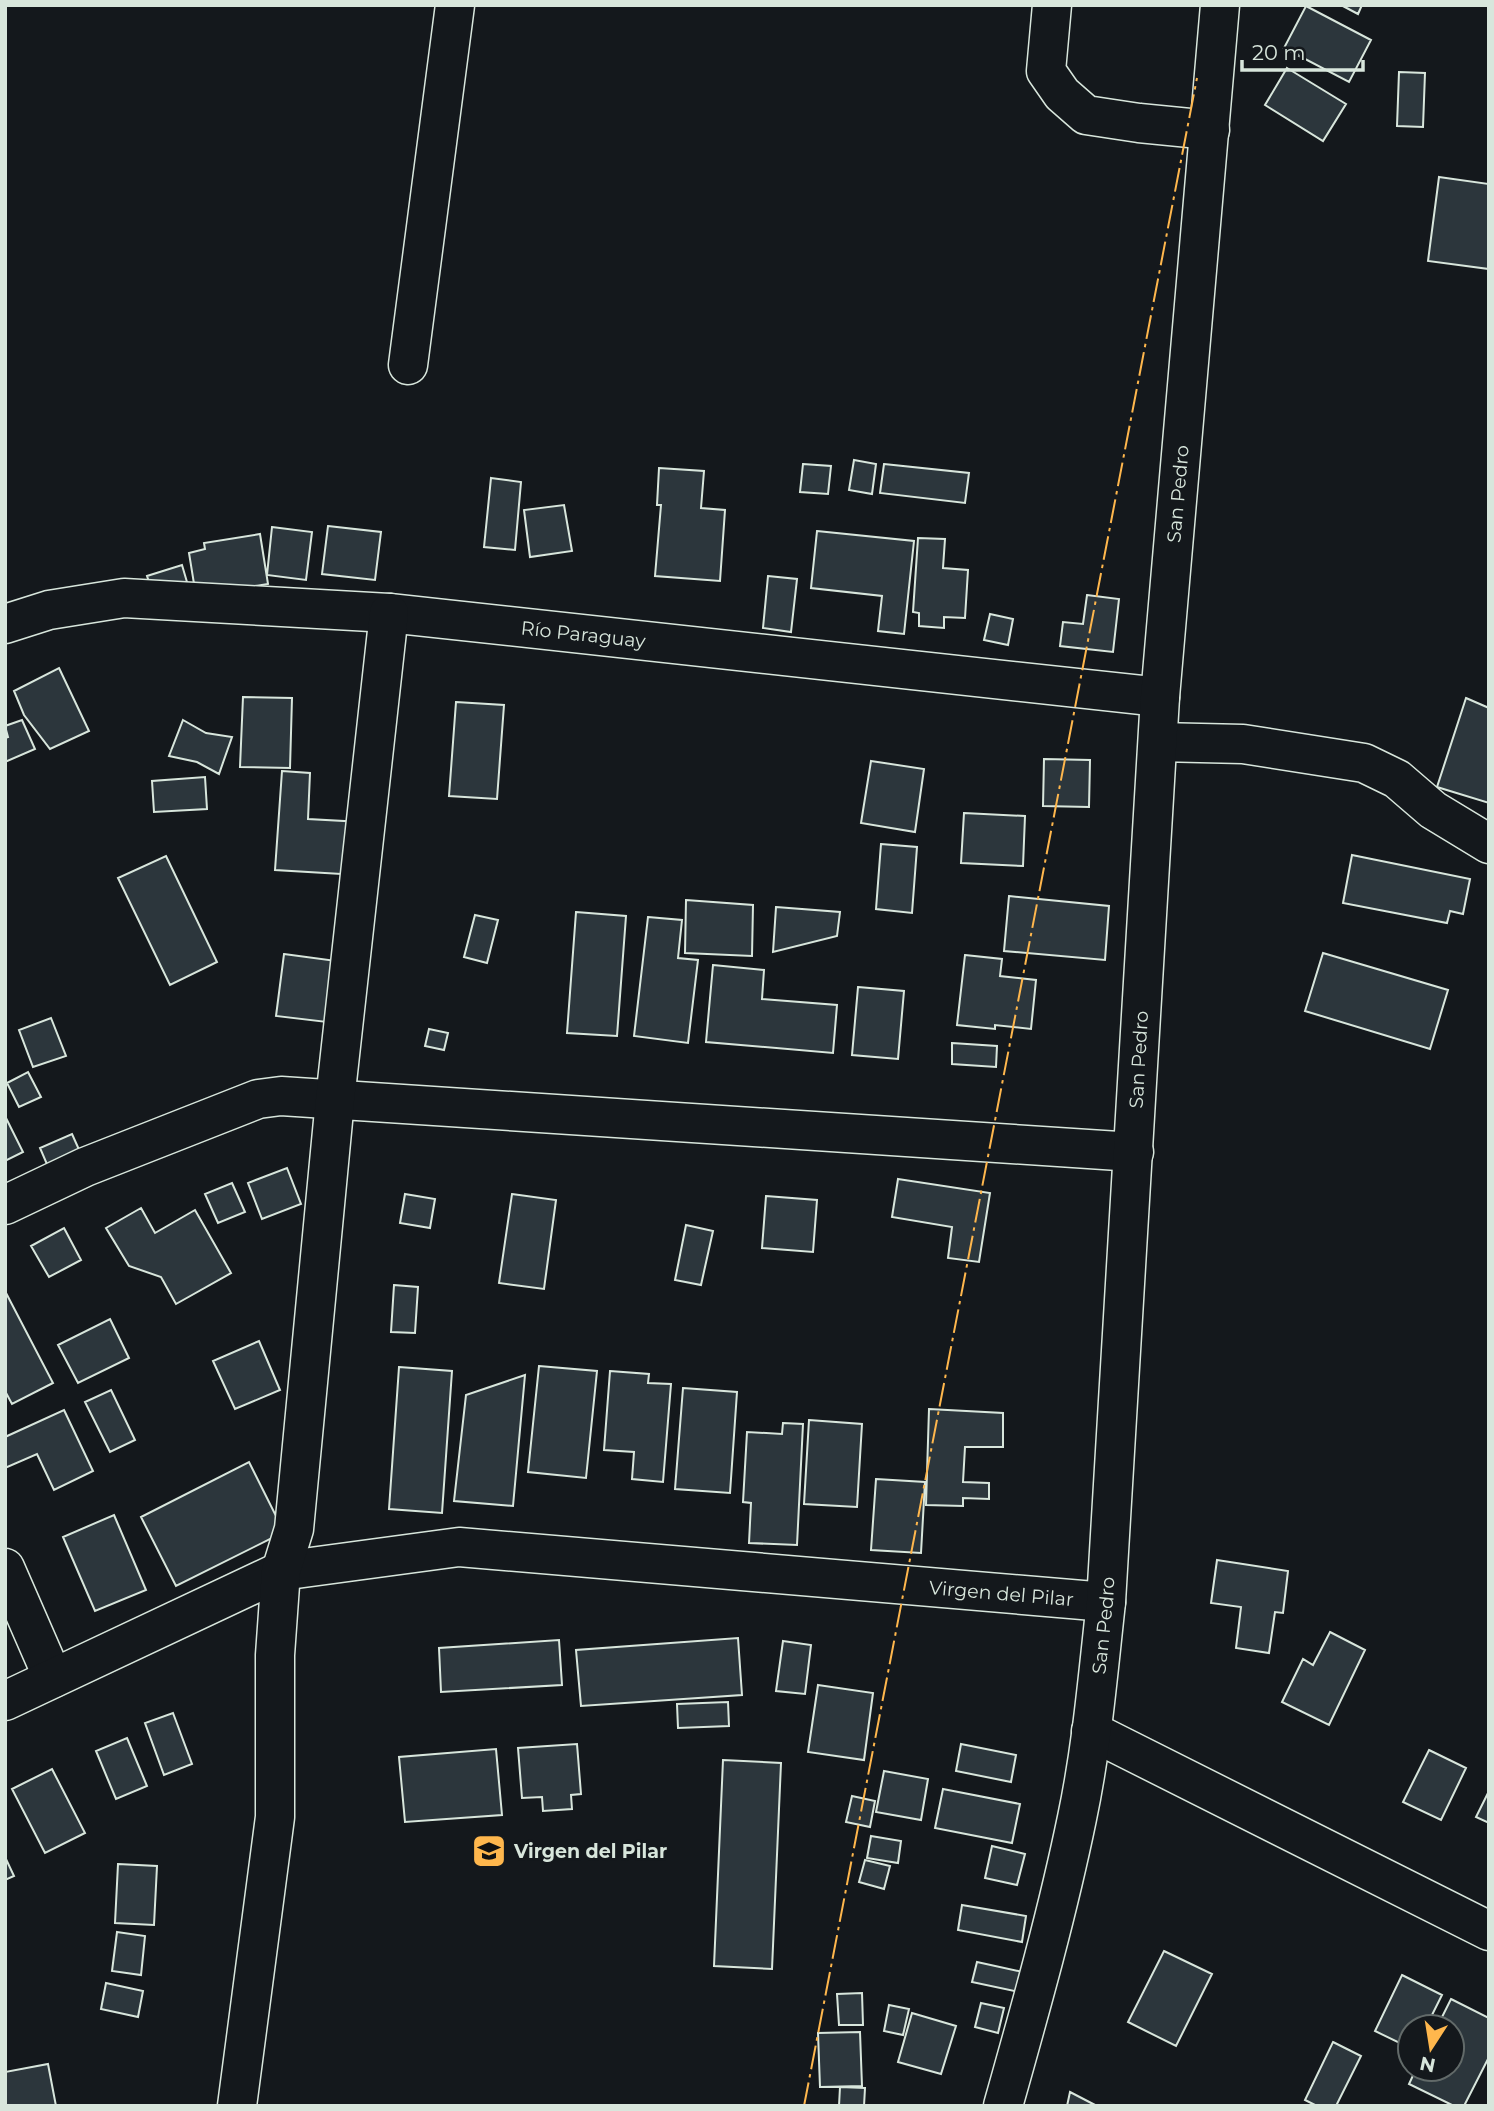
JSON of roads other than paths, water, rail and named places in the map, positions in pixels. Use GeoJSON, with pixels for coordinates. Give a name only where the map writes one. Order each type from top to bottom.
{"type":"FeatureCollection","features":[{"type":"Feature","properties":{"kind":"street"},"geometry":{"type":"LineString","coordinates":[[408,365],[455,5]]}},
{"type":"Feature","properties":{"kind":"street"},"geometry":{"type":"LineString","coordinates":[[1052,5],[1046,72],[1062,94],[1086,115],[1210,130]]}},
{"type":"Feature","properties":{"kind":"street","name":"San Pedro"},"geometry":{"type":"LineString","coordinates":[[1003,2106],[1033,1998],[1077,1817],[1107,1602],[1160,697],[1220,5]]}},
{"type":"Feature","properties":{"kind":"street","name":"Río Paraguay"},"geometry":{"type":"LineString","coordinates":[[5,624],[49,610],[124,598],[389,613],[1160,697]]}},
{"type":"Feature","properties":{"kind":"street"},"geometry":{"type":"LineString","coordinates":[[237,2106],[275,1817],[275,1656],[281,1571],[294,1529],[335,1100],[389,613]]}},
{"type":"Feature","properties":{"kind":"street"},"geometry":{"type":"LineString","coordinates":[[1158,742],[1242,744],[1364,763],[1397,779],[1433,810],[1489,845]]}},
{"type":"Feature","properties":{"kind":"street"},"geometry":{"type":"LineString","coordinates":[[5,1205],[85,1167],[258,1099],[281,1096],[1133,1152]]}},
{"type":"Feature","properties":{"kind":"street","name":"Virgen del Pilar"},"geometry":{"type":"LineString","coordinates":[[5,1700],[281,1571],[459,1546],[1107,1602]]}},
{"type":"Feature","properties":{"kind":"street"},"geometry":{"type":"LineString","coordinates":[[5,1568],[53,1678]]}},
{"type":"Feature","properties":{"kind":"street"},"geometry":{"type":"LineString","coordinates":[[1091,1731],[1489,1931]]}},
{"type":"Feature","properties":{"kind":"place","name":"Virgen del Pilar"},"geometry":{"type":"Point","coordinates":[489,1851]}}]}
